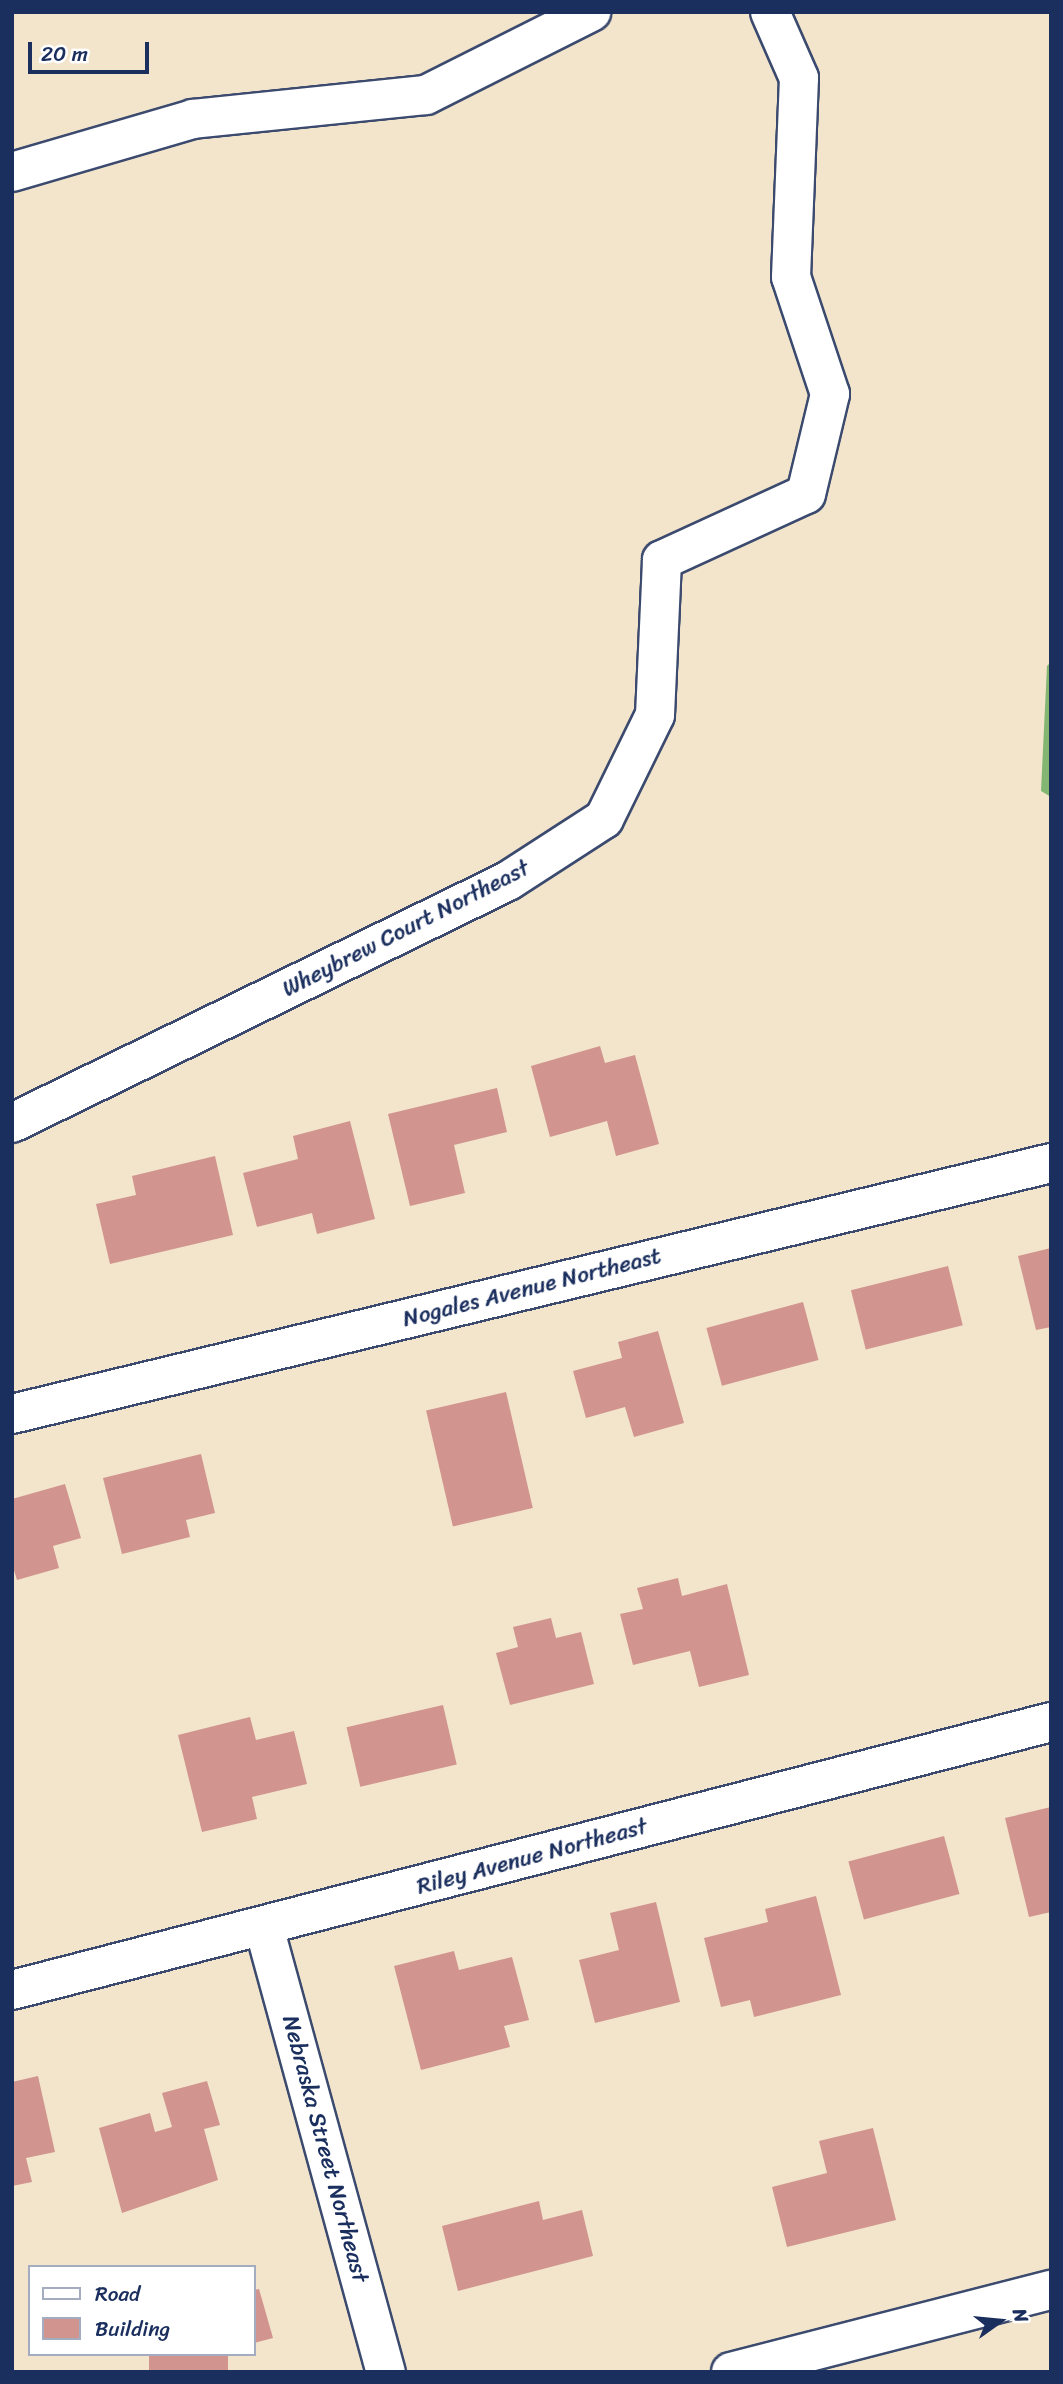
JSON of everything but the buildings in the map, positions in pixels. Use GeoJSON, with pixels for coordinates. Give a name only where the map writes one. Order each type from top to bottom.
{"type":"FeatureCollection","features":[{"type":"Feature","properties":{"kind":"street"},"geometry":{"type":"LineString","coordinates":[[12,172],[193,119],[426,95],[591,12]]}},
{"type":"Feature","properties":{"kind":"street","name":"Wheybrew Court Northeast"},"geometry":{"type":"LineString","coordinates":[[12,1123],[508,881],[604,819],[655,715],[662,560],[806,494],[830,394],[791,277],[799,78],[770,12]]}},
{"type":"Feature","properties":{"kind":"street","name":"Nogales Avenue Northeast"},"geometry":{"type":"LineString","coordinates":[[12,1414],[1051,1163]]}},
{"type":"Feature","properties":{"kind":"street","name":"Riley Avenue Northeast"},"geometry":{"type":"LineString","coordinates":[[12,1990],[1051,1722]]}},
{"type":"Feature","properties":{"kind":"street","name":"Nebraska Street Northeast"},"geometry":{"type":"LineString","coordinates":[[264,1927],[386,2372]]}},
{"type":"Feature","properties":{"kind":"street"},"geometry":{"type":"LineString","coordinates":[[731,2372],[1051,2290]]}},
{"type":"Feature","properties":{"kind":"green space"},"geometry":{"type":"Polygon","coordinates":[[[1051,662],[1051,797],[1041,791],[1047,666],[1051,662]]]}}]}
